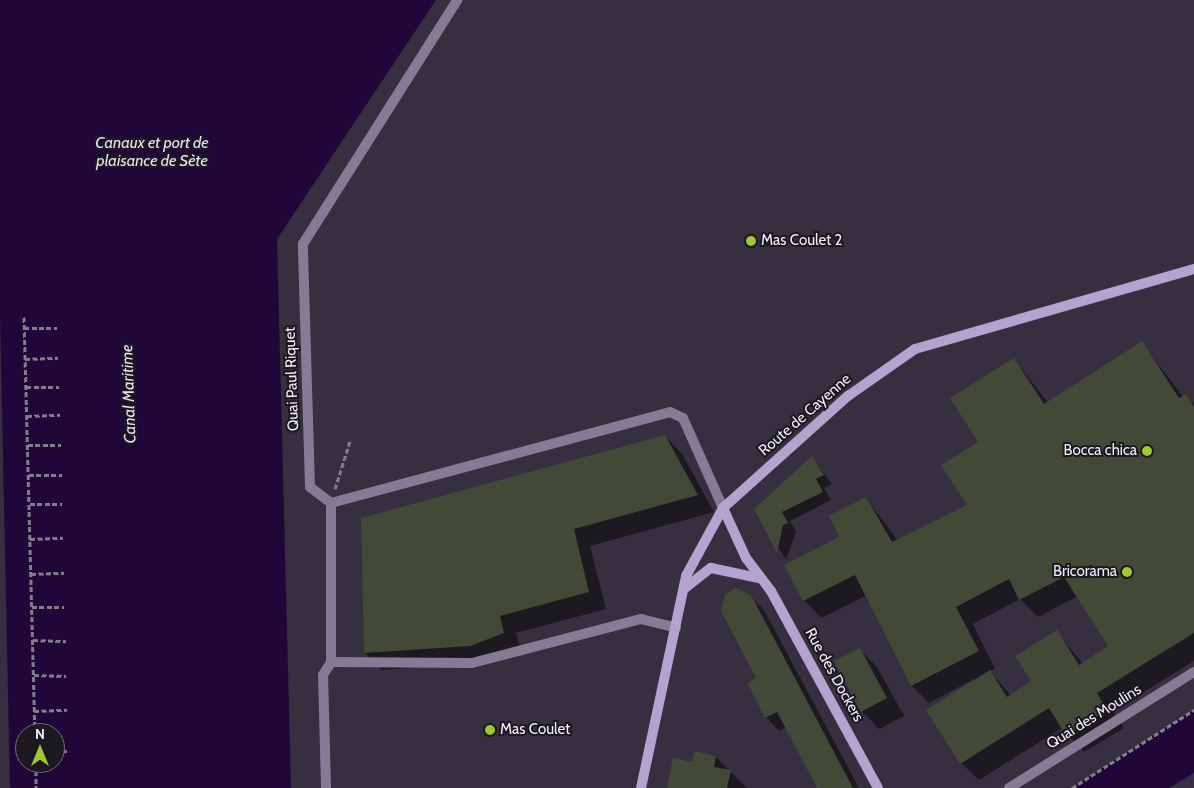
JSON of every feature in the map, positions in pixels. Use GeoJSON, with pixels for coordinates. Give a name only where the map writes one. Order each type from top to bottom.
{"type":"FeatureCollection","features":[{"type":"Feature","properties":{"kind":"street","name":"Quai Paul Riquet"},"geometry":{"type":"LineString","coordinates":[[331,503],[310,487],[303,244],[457,0]]}},
{"type":"Feature","properties":{"kind":"street","name":"Route de Cayenne"},"geometry":{"type":"LineString","coordinates":[[641,788],[683,590],[695,553],[723,508],[848,396],[915,349],[1194,269]]}},
{"type":"Feature","properties":{"kind":"street"},"geometry":{"type":"LineString","coordinates":[[326,788],[323,676],[331,662],[331,503],[670,412],[682,418],[723,508]]}},
{"type":"Feature","properties":{"kind":"street","name":"Rue des Dockers"},"geometry":{"type":"LineString","coordinates":[[723,508],[760,578],[878,788]]}},
{"type":"Feature","properties":{"kind":"street"},"geometry":{"type":"LineString","coordinates":[[683,590],[711,568],[760,578]]}},
{"type":"Feature","properties":{"kind":"street"},"geometry":{"type":"LineString","coordinates":[[331,662],[491,660],[641,619],[676,628]]}},
{"type":"Feature","properties":{"kind":"street","name":"Quai des Moulins"},"geometry":{"type":"LineString","coordinates":[[1009,788],[1194,672]]}},
{"type":"Feature","properties":{"kind":"path"},"geometry":{"type":"LineString","coordinates":[[24,317],[35,723]]}},
{"type":"Feature","properties":{"kind":"path"},"geometry":{"type":"LineString","coordinates":[[24,328],[57,328]]}},
{"type":"Feature","properties":{"kind":"path"},"geometry":{"type":"LineString","coordinates":[[25,358],[58,358]]}},
{"type":"Feature","properties":{"kind":"path"},"geometry":{"type":"LineString","coordinates":[[26,387],[59,387]]}},
{"type":"Feature","properties":{"kind":"path"},"geometry":{"type":"LineString","coordinates":[[27,416],[60,415]]}},
{"type":"Feature","properties":{"kind":"path"},"geometry":{"type":"LineString","coordinates":[[331,503],[350,442]]}},
{"type":"Feature","properties":{"kind":"path"},"geometry":{"type":"LineString","coordinates":[[28,445],[61,445]]}},
{"type":"Feature","properties":{"kind":"path"},"geometry":{"type":"LineString","coordinates":[[29,475],[62,475]]}},
{"type":"Feature","properties":{"kind":"path"},"geometry":{"type":"LineString","coordinates":[[30,504],[62,504]]}},
{"type":"Feature","properties":{"kind":"path"},"geometry":{"type":"LineString","coordinates":[[30,539],[63,538]]}},
{"type":"Feature","properties":{"kind":"path"},"geometry":{"type":"LineString","coordinates":[[31,574],[64,573]]}},
{"type":"Feature","properties":{"kind":"path"},"geometry":{"type":"LineString","coordinates":[[32,607],[64,607]]}},
{"type":"Feature","properties":{"kind":"path"},"geometry":{"type":"LineString","coordinates":[[33,640],[66,641]]}},
{"type":"Feature","properties":{"kind":"path"},"geometry":{"type":"LineString","coordinates":[[34,676],[66,676]]}},
{"type":"Feature","properties":{"kind":"path"},"geometry":{"type":"LineString","coordinates":[[34,711],[67,710]]}},
{"type":"Feature","properties":{"kind":"path"},"geometry":{"type":"LineString","coordinates":[[1072,788],[1194,710]]}},
{"type":"Feature","properties":{"kind":"path"},"geometry":{"type":"LineString","coordinates":[[36,773],[36,788]]}},
{"type":"Feature","properties":{"kind":"water","name":"Canaux et port de plaisance de Sète"},"geometry":{"type":"Polygon","coordinates":[[[0,0],[436,0],[277,239],[291,788],[10,788],[0,314],[0,0]]]}},
{"type":"Feature","properties":{"kind":"water"},"geometry":{"type":"Polygon","coordinates":[[[1194,710],[1194,773],[1169,788],[1072,788],[1194,710]]]}},
{"type":"Feature","properties":{"kind":"building"},"geometry":{"type":"Polygon","coordinates":[[[1142,341],[1179,398],[1186,394],[1194,407],[1194,633],[1097,693],[1107,710],[1066,736],[1049,708],[960,764],[926,710],[990,670],[1007,697],[1031,681],[1015,656],[1057,630],[1079,665],[1108,646],[1064,577],[1019,600],[1009,579],[956,607],[979,651],[911,686],[855,575],[803,601],[784,565],[839,537],[829,516],[866,497],[892,542],[967,505],[941,465],[978,442],[950,398],[1014,358],[1044,404],[1142,341]]]}},
{"type":"Feature","properties":{"kind":"building"},"geometry":{"type":"Polygon","coordinates":[[[665,435],[698,495],[574,529],[589,592],[500,616],[504,633],[470,646],[364,653],[361,518],[665,435]]]}},
{"type":"Feature","properties":{"kind":"building"},"geometry":{"type":"Polygon","coordinates":[[[812,456],[824,475],[816,479],[823,492],[782,512],[788,523],[783,525],[777,553],[754,509],[812,456]]]}},
{"type":"Feature","properties":{"kind":"building"},"geometry":{"type":"Polygon","coordinates":[[[736,588],[751,595],[853,788],[817,788],[777,712],[765,718],[747,683],[756,678],[721,611],[725,594],[736,588]]]}},
{"type":"Feature","properties":{"kind":"building"},"geometry":{"type":"Polygon","coordinates":[[[860,648],[887,698],[861,712],[834,661],[860,648]]]}},
{"type":"Feature","properties":{"kind":"building"},"geometry":{"type":"Polygon","coordinates":[[[694,751],[716,756],[714,767],[731,770],[727,788],[667,788],[673,758],[692,762],[694,751]]]}},
{"type":"Feature","properties":{"kind":"place","name":"Mas Coulet 2"},"geometry":{"type":"Point","coordinates":[751,241]}},
{"type":"Feature","properties":{"kind":"place","name":"Bocca chica"},"geometry":{"type":"Point","coordinates":[1147,451]}},
{"type":"Feature","properties":{"kind":"place","name":"Bricorama"},"geometry":{"type":"Point","coordinates":[1127,572]}},
{"type":"Feature","properties":{"kind":"place","name":"Mas Coulet"},"geometry":{"type":"Point","coordinates":[490,730]}},
{"type":"Feature","properties":{"kind":"water label","name":"Canal Maritime"},"geometry":{"type":"Point","coordinates":[129,394]}}]}
